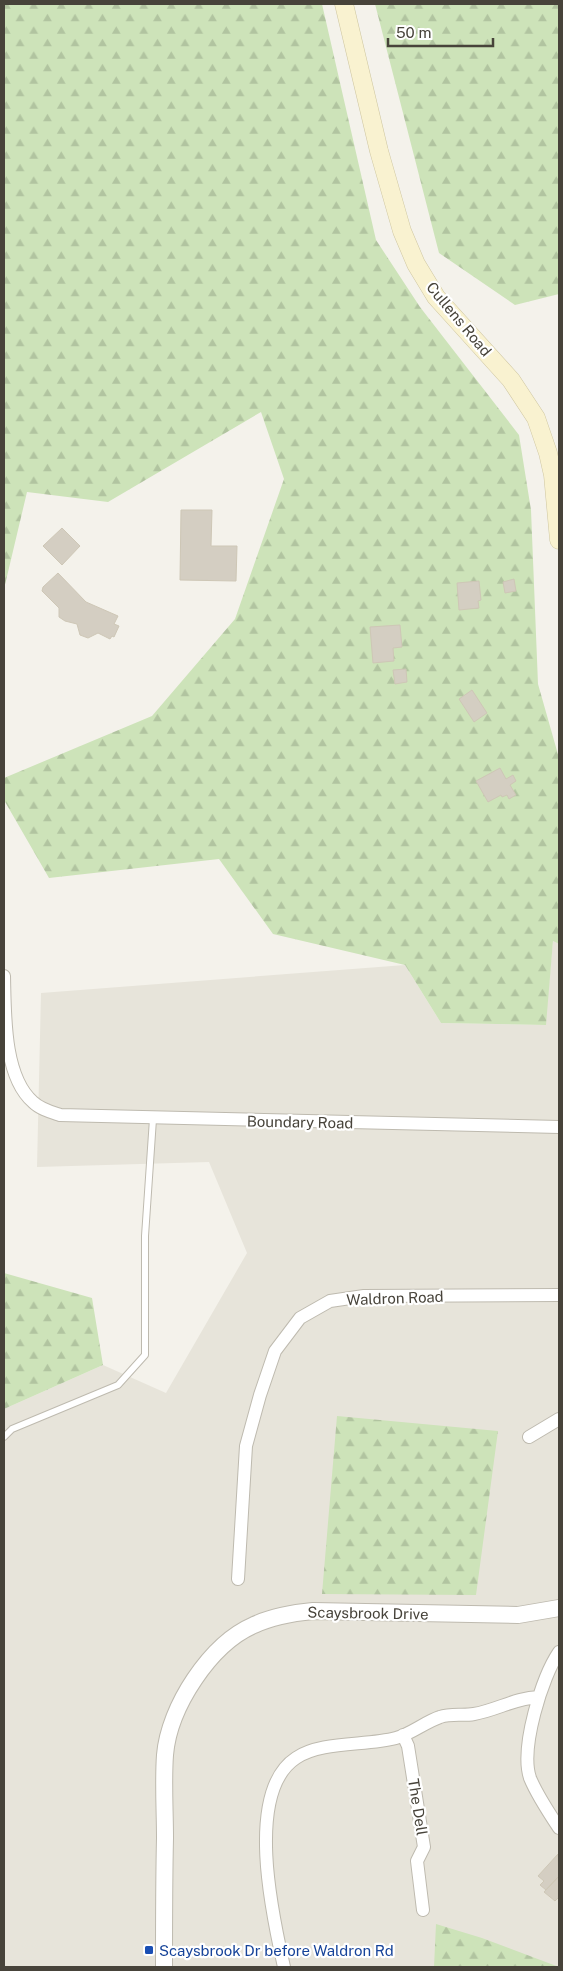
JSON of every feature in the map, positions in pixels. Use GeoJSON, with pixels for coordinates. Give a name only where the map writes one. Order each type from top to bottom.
{"type":"FeatureCollection","features":[{"type":"Feature","properties":{"kind":"main road","name":"Cullens Road"},"geometry":{"type":"LineString","coordinates":[[344,4],[379,151],[402,231],[416,264],[436,296],[512,380],[536,418],[553,475],[559,540]]}},
{"type":"Feature","properties":{"kind":"street","name":"Boundary Road"},"geometry":{"type":"LineString","coordinates":[[4,976],[6,1044],[19,1080],[28,1096],[42,1109],[60,1115],[153,1119],[559,1127]]}},
{"type":"Feature","properties":{"kind":"street","name":"Waldron Road"},"geometry":{"type":"LineString","coordinates":[[238,1579],[246,1446],[260,1395],[275,1351],[300,1318],[330,1301],[364,1296],[559,1295]]}},
{"type":"Feature","properties":{"kind":"street"},"geometry":{"type":"LineString","coordinates":[[529,1437],[559,1419]]}},
{"type":"Feature","properties":{"kind":"street","name":"Scaysbrook Drive"},"geometry":{"type":"LineString","coordinates":[[164,1967],[165,1754],[175,1716],[192,1682],[236,1634],[253,1625],[286,1614],[304,1612],[518,1615],[559,1608]]}},
{"type":"Feature","properties":{"kind":"street"},"geometry":{"type":"LineString","coordinates":[[559,1652],[550,1665],[539,1697],[527,1751],[530,1777],[559,1828]]}},
{"type":"Feature","properties":{"kind":"street"},"geometry":{"type":"LineString","coordinates":[[284,1967],[268,1885],[268,1808],[276,1781],[295,1758],[316,1750],[397,1738],[440,1716],[472,1714],[491,1710],[522,1697],[539,1697]]}},
{"type":"Feature","properties":{"kind":"street","name":"The Dell"},"geometry":{"type":"LineString","coordinates":[[403,1735],[408,1746],[424,1847],[417,1861],[423,1910]]}},
{"type":"Feature","properties":{"kind":"lane"},"geometry":{"type":"LineString","coordinates":[[4,1437],[12,1429],[118,1385],[145,1354],[145,1236],[153,1119]]}},
{"type":"Feature","properties":{"kind":"shaded area"},"geometry":{"type":"Polygon","coordinates":[[[553,941],[559,944],[559,1967],[4,1967],[4,1409],[103,1365],[166,1393],[247,1253],[209,1162],[37,1167],[41,993],[405,965],[441,1023],[545,1025],[553,941]]]}},
{"type":"Feature","properties":{"kind":"green space"},"geometry":{"type":"Polygon","coordinates":[[[4,4],[322,4],[376,240],[420,307],[519,435],[531,510],[538,684],[559,758],[559,944],[553,941],[546,1025],[441,1023],[405,965],[273,934],[219,859],[49,878],[4,800],[4,778],[152,716],[235,619],[284,479],[261,412],[108,502],[27,492],[4,589],[4,4]]]}},
{"type":"Feature","properties":{"kind":"green space"},"geometry":{"type":"Polygon","coordinates":[[[375,4],[559,4],[559,294],[515,305],[439,253],[375,4]]]}},
{"type":"Feature","properties":{"kind":"green space"},"geometry":{"type":"Polygon","coordinates":[[[4,1273],[92,1298],[103,1365],[4,1409],[4,1273]]]}},
{"type":"Feature","properties":{"kind":"green space"},"geometry":{"type":"Polygon","coordinates":[[[337,1416],[498,1431],[476,1595],[322,1594],[337,1416]]]}},
{"type":"Feature","properties":{"kind":"green space"},"geometry":{"type":"Polygon","coordinates":[[[436,1924],[482,1938],[559,1967],[434,1967],[436,1924]]]}},
{"type":"Feature","properties":{"kind":"building"},"geometry":{"type":"Polygon","coordinates":[[[181,510],[212,510],[211,546],[237,546],[236,581],[180,580],[181,510]]]}},
{"type":"Feature","properties":{"kind":"building"},"geometry":{"type":"Polygon","coordinates":[[[62,528],[80,546],[62,565],[43,546],[62,528]]]}},
{"type":"Feature","properties":{"kind":"building"},"geometry":{"type":"Polygon","coordinates":[[[58,573],[86,602],[118,616],[114,624],[119,626],[114,637],[112,636],[110,639],[98,633],[88,638],[80,635],[77,624],[65,621],[59,617],[59,608],[42,591],[43,587],[58,573]]]}},
{"type":"Feature","properties":{"kind":"building"},"geometry":{"type":"Polygon","coordinates":[[[514,579],[516,591],[505,593],[503,582],[514,579]]]}},
{"type":"Feature","properties":{"kind":"building"},"geometry":{"type":"Polygon","coordinates":[[[479,581],[481,600],[478,601],[479,608],[459,610],[457,583],[479,581]]]}},
{"type":"Feature","properties":{"kind":"building"},"geometry":{"type":"Polygon","coordinates":[[[400,625],[402,647],[393,648],[394,661],[373,663],[370,627],[400,625]]]}},
{"type":"Feature","properties":{"kind":"building"},"geometry":{"type":"Polygon","coordinates":[[[406,669],[407,682],[395,684],[393,670],[406,669]]]}},
{"type":"Feature","properties":{"kind":"building"},"geometry":{"type":"Polygon","coordinates":[[[472,690],[487,713],[474,722],[459,699],[472,690]]]}},
{"type":"Feature","properties":{"kind":"building"},"geometry":{"type":"Polygon","coordinates":[[[500,768],[506,779],[513,775],[516,781],[510,785],[516,795],[509,799],[507,795],[502,797],[501,795],[488,802],[476,781],[500,768]]]}},
{"type":"Feature","properties":{"kind":"building"},"geometry":{"type":"Polygon","coordinates":[[[558,1854],[559,1876],[546,1890],[540,1885],[544,1881],[538,1876],[558,1854]]]}},
{"type":"Feature","properties":{"kind":"building"},"geometry":{"type":"Polygon","coordinates":[[[559,1876],[559,1897],[555,1901],[544,1892],[559,1876]]]}},
{"type":"Feature","properties":{"kind":"place","name":"Scaysbrook Dr before Waldron Rd"},"geometry":{"type":"Point","coordinates":[149,1950]}}]}
